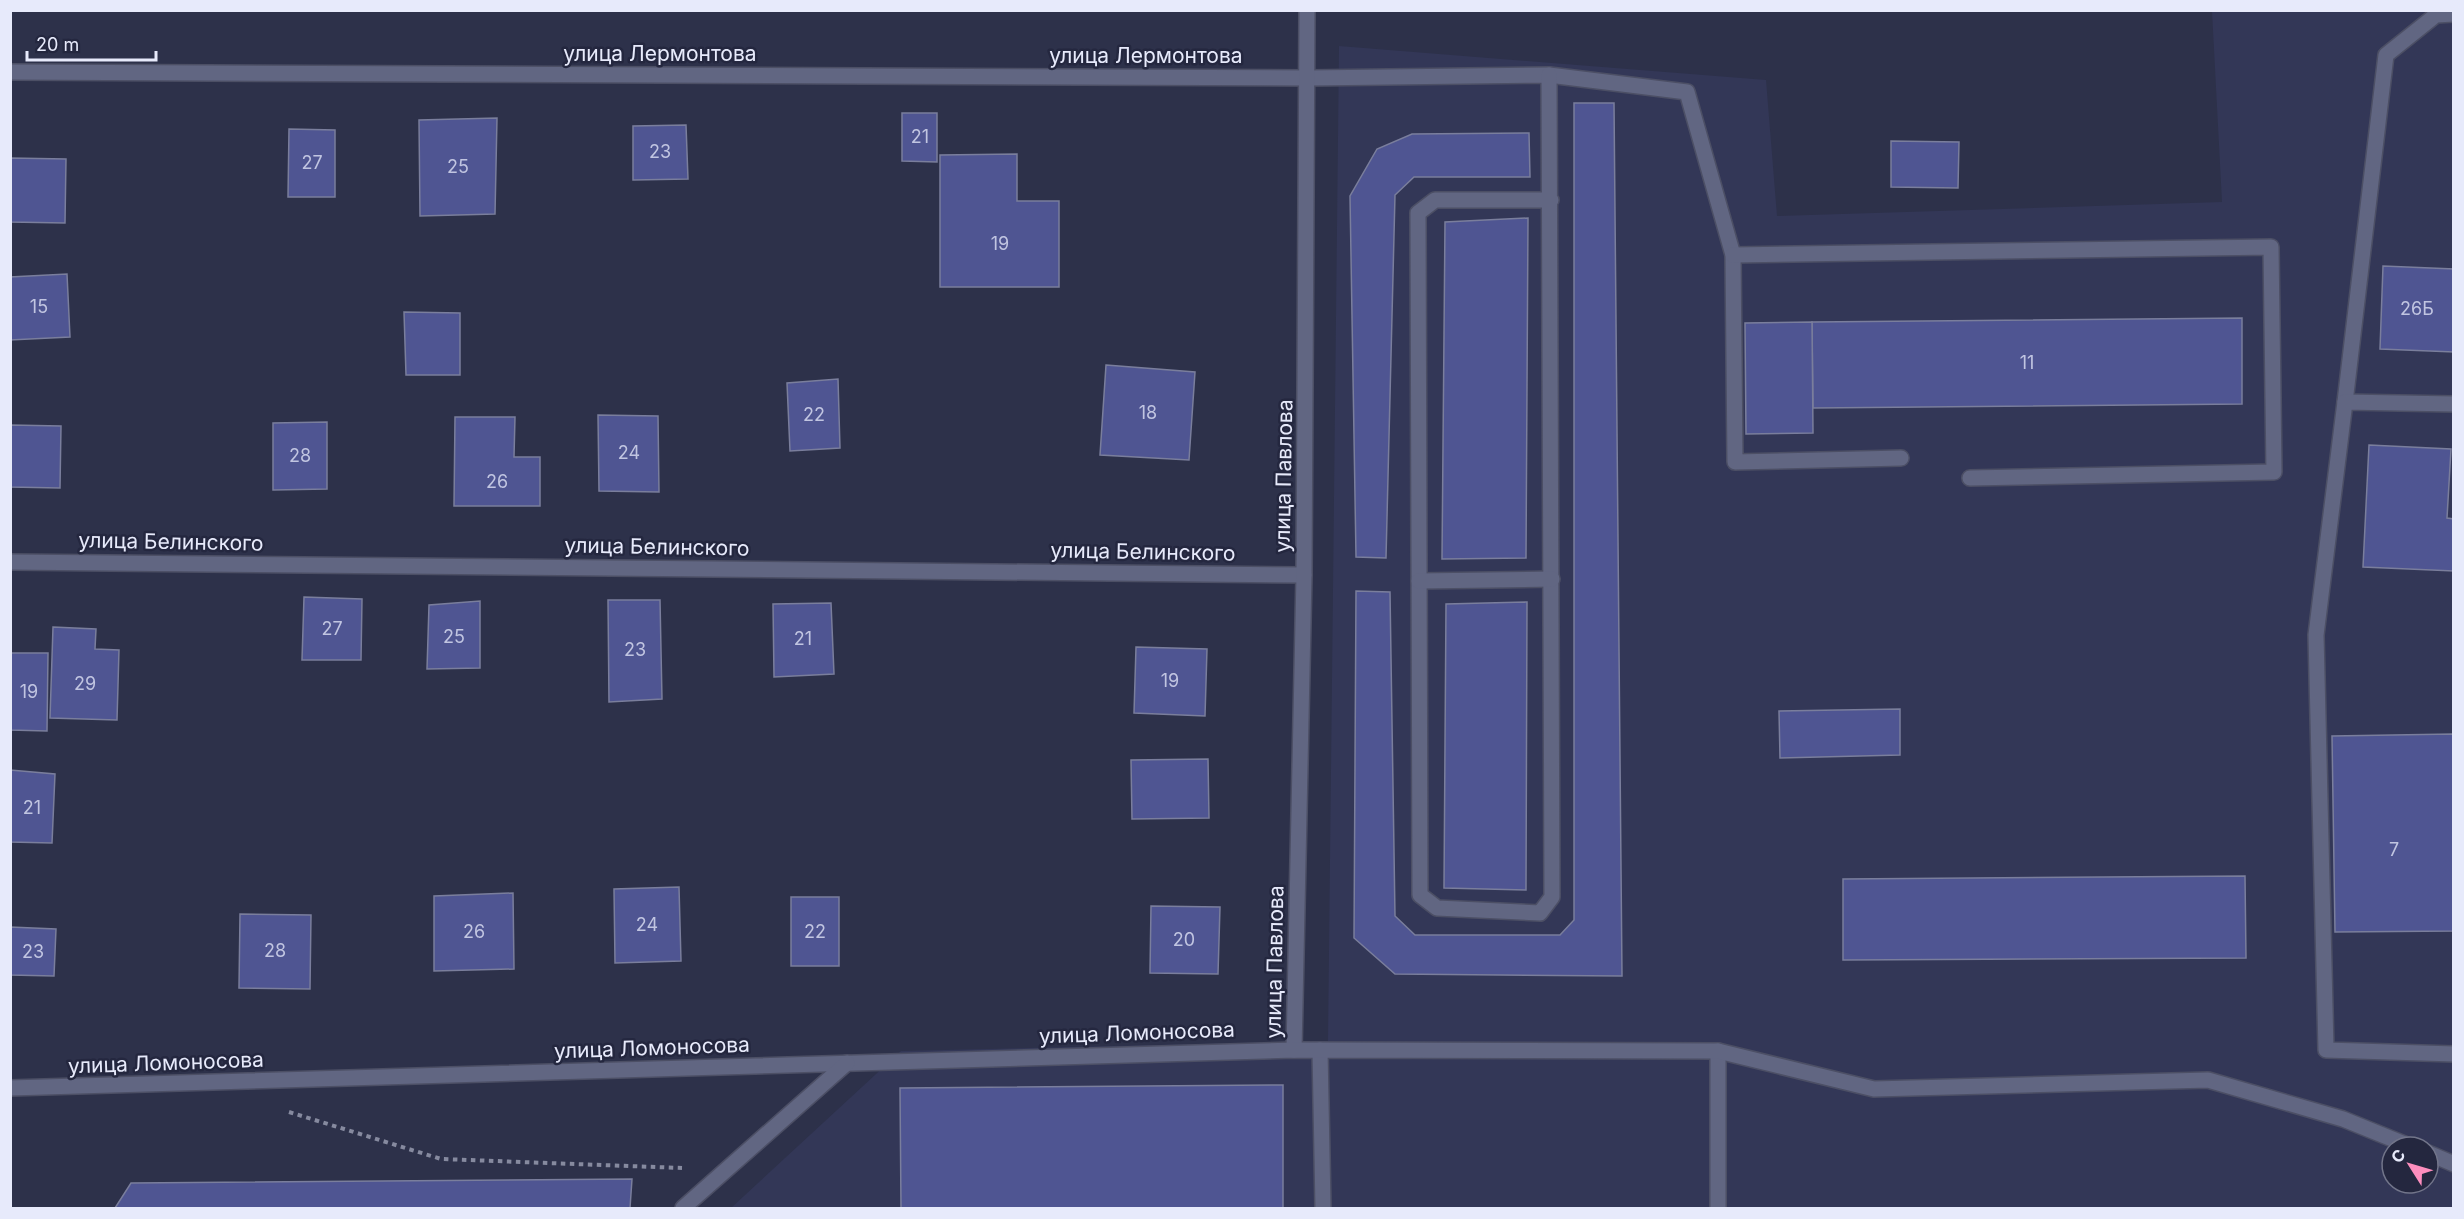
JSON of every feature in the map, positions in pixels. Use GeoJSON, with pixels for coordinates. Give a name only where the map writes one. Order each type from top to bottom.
{"type":"FeatureCollection","features":[{"type":"Feature","properties":{"kind":"street","name":"улица Павлова"},"geometry":{"type":"LineString","coordinates":[[1294,1050],[1304,575],[1309,78],[1307,10]]}},
{"type":"Feature","properties":{"kind":"street"},"geometry":{"type":"LineString","coordinates":[[2454,14],[2436,15],[2386,55],[2316,635],[2326,1050],[2454,1054]]}},
{"type":"Feature","properties":{"kind":"street","name":"улица Лермонтова"},"geometry":{"type":"LineString","coordinates":[[10,72],[1309,78],[1549,75],[1687,92],[1733,255]]}},
{"type":"Feature","properties":{"kind":"street"},"geometry":{"type":"LineString","coordinates":[[1549,75],[1551,200],[1552,897],[1540,913],[1437,908],[1420,895],[1418,213],[1434,200],[1551,200]]}},
{"type":"Feature","properties":{"kind":"street"},"geometry":{"type":"LineString","coordinates":[[1901,459],[1735,462],[1733,255],[2271,247],[2274,472],[1970,478]]}},
{"type":"Feature","properties":{"kind":"street"},"geometry":{"type":"LineString","coordinates":[[2345,402],[2454,404]]}},
{"type":"Feature","properties":{"kind":"street","name":"улица Белинского"},"geometry":{"type":"LineString","coordinates":[[10,562],[1304,575]]}},
{"type":"Feature","properties":{"kind":"street"},"geometry":{"type":"LineString","coordinates":[[1419,581],[1552,579]]}},
{"type":"Feature","properties":{"kind":"street","name":"улица Ломоносова"},"geometry":{"type":"LineString","coordinates":[[10,1088],[1294,1050],[1718,1051],[1874,1089],[2208,1080],[2343,1119],[2382,1135]]}},
{"type":"Feature","properties":{"kind":"street"},"geometry":{"type":"LineString","coordinates":[[1320,1050],[1323,1209]]}},
{"type":"Feature","properties":{"kind":"street"},"geometry":{"type":"LineString","coordinates":[[1718,1051],[1718,1209]]}},
{"type":"Feature","properties":{"kind":"street"},"geometry":{"type":"LineString","coordinates":[[683,1209],[847,1063]]}},
{"type":"Feature","properties":{"kind":"street"},"geometry":{"type":"LineString","coordinates":[[2440,1158],[2454,1164]]}},
{"type":"Feature","properties":{"kind":"path"},"geometry":{"type":"LineString","coordinates":[[278,1109],[441,1159],[725,1170]]}},
{"type":"Feature","properties":{"kind":"shaded area"},"geometry":{"type":"Polygon","coordinates":[[[2212,11],[2453,11],[2453,1208],[731,1208],[901,1051],[1328,1041],[1339,46],[1766,80],[1777,216],[2222,202],[2212,11]]]}},
{"type":"Feature","properties":{"kind":"building"},"geometry":{"type":"Polygon","coordinates":[[[1574,103],[1614,103],[1622,976],[1395,974],[1354,938],[1356,591],[1390,592],[1395,916],[1415,935],[1560,935],[1574,920],[1574,103]]]}},
{"type":"Feature","properties":{"kind":"building"},"geometry":{"type":"Polygon","coordinates":[[[902,113],[937,113],[937,162],[902,161],[902,113]]]}},
{"type":"Feature","properties":{"kind":"building"},"geometry":{"type":"Polygon","coordinates":[[[497,118],[495,214],[420,216],[419,120],[497,118]]]}},
{"type":"Feature","properties":{"kind":"building"},"geometry":{"type":"Polygon","coordinates":[[[686,125],[688,179],[633,180],[633,126],[686,125]]]}},
{"type":"Feature","properties":{"kind":"building"},"geometry":{"type":"Polygon","coordinates":[[[289,129],[335,130],[335,197],[288,197],[289,129]]]}},
{"type":"Feature","properties":{"kind":"building"},"geometry":{"type":"Polygon","coordinates":[[[1529,133],[1530,177],[1414,177],[1395,195],[1386,558],[1356,557],[1350,196],[1377,149],[1412,134],[1529,133]]]}},
{"type":"Feature","properties":{"kind":"building"},"geometry":{"type":"Polygon","coordinates":[[[1891,141],[1959,142],[1958,188],[1891,187],[1891,141]]]}},
{"type":"Feature","properties":{"kind":"building"},"geometry":{"type":"Polygon","coordinates":[[[1017,154],[1017,201],[1059,201],[1059,287],[940,287],[940,155],[1017,154]]]}},
{"type":"Feature","properties":{"kind":"building"},"geometry":{"type":"Polygon","coordinates":[[[10,158],[66,159],[65,223],[10,222],[10,158]]]}},
{"type":"Feature","properties":{"kind":"building"},"geometry":{"type":"Polygon","coordinates":[[[1528,218],[1526,558],[1442,559],[1445,222],[1528,218]]]}},
{"type":"Feature","properties":{"kind":"building"},"geometry":{"type":"Polygon","coordinates":[[[2383,266],[2454,269],[2454,352],[2380,349],[2383,266]]]}},
{"type":"Feature","properties":{"kind":"building"},"geometry":{"type":"Polygon","coordinates":[[[67,274],[70,337],[10,340],[10,277],[67,274]]]}},
{"type":"Feature","properties":{"kind":"building"},"geometry":{"type":"Polygon","coordinates":[[[404,312],[460,313],[460,375],[406,375],[404,312]]]}},
{"type":"Feature","properties":{"kind":"building"},"geometry":{"type":"Polygon","coordinates":[[[2242,318],[2242,404],[1813,408],[1812,322],[2242,318]]]}},
{"type":"Feature","properties":{"kind":"building"},"geometry":{"type":"Polygon","coordinates":[[[1812,322],[1813,433],[1746,434],[1745,323],[1812,322]]]}},
{"type":"Feature","properties":{"kind":"building"},"geometry":{"type":"Polygon","coordinates":[[[1106,365],[1195,372],[1189,460],[1100,455],[1106,365]]]}},
{"type":"Feature","properties":{"kind":"building"},"geometry":{"type":"Polygon","coordinates":[[[838,379],[840,448],[790,451],[787,383],[838,379]]]}},
{"type":"Feature","properties":{"kind":"building"},"geometry":{"type":"Polygon","coordinates":[[[598,415],[658,416],[659,492],[599,491],[598,415]]]}},
{"type":"Feature","properties":{"kind":"building"},"geometry":{"type":"Polygon","coordinates":[[[455,417],[515,417],[514,457],[540,457],[540,506],[454,506],[455,417]]]}},
{"type":"Feature","properties":{"kind":"building"},"geometry":{"type":"Polygon","coordinates":[[[327,422],[327,489],[273,490],[273,423],[327,422]]]}},
{"type":"Feature","properties":{"kind":"building"},"geometry":{"type":"Polygon","coordinates":[[[10,425],[61,426],[60,488],[10,487],[10,425]]]}},
{"type":"Feature","properties":{"kind":"building"},"geometry":{"type":"Polygon","coordinates":[[[2369,445],[2451,449],[2447,518],[2454,519],[2454,571],[2363,567],[2369,445]]]}},
{"type":"Feature","properties":{"kind":"building"},"geometry":{"type":"Polygon","coordinates":[[[304,597],[362,599],[361,660],[302,660],[304,597]]]}},
{"type":"Feature","properties":{"kind":"building"},"geometry":{"type":"Polygon","coordinates":[[[608,600],[660,600],[662,699],[609,702],[608,600]]]}},
{"type":"Feature","properties":{"kind":"building"},"geometry":{"type":"Polygon","coordinates":[[[480,601],[480,668],[427,669],[429,605],[480,601]]]}},
{"type":"Feature","properties":{"kind":"building"},"geometry":{"type":"Polygon","coordinates":[[[1527,602],[1526,890],[1444,888],[1446,604],[1527,602]]]}},
{"type":"Feature","properties":{"kind":"building"},"geometry":{"type":"Polygon","coordinates":[[[831,603],[834,674],[774,677],[773,604],[831,603]]]}},
{"type":"Feature","properties":{"kind":"building"},"geometry":{"type":"Polygon","coordinates":[[[53,627],[96,629],[95,649],[119,650],[117,720],[50,718],[53,627]]]}},
{"type":"Feature","properties":{"kind":"building"},"geometry":{"type":"Polygon","coordinates":[[[1136,647],[1207,649],[1205,716],[1134,713],[1136,647]]]}},
{"type":"Feature","properties":{"kind":"building"},"geometry":{"type":"Polygon","coordinates":[[[10,653],[48,653],[47,731],[10,730],[10,653]]]}},
{"type":"Feature","properties":{"kind":"building"},"geometry":{"type":"Polygon","coordinates":[[[1900,709],[1900,755],[1780,758],[1779,711],[1900,709]]]}},
{"type":"Feature","properties":{"kind":"building"},"geometry":{"type":"Polygon","coordinates":[[[2453,734],[2454,931],[2335,932],[2332,736],[2453,734]]]}},
{"type":"Feature","properties":{"kind":"building"},"geometry":{"type":"Polygon","coordinates":[[[1208,759],[1209,818],[1132,819],[1131,760],[1208,759]]]}},
{"type":"Feature","properties":{"kind":"building"},"geometry":{"type":"Polygon","coordinates":[[[10,770],[55,774],[52,843],[10,842],[10,770]]]}},
{"type":"Feature","properties":{"kind":"building"},"geometry":{"type":"Polygon","coordinates":[[[2245,876],[2246,958],[1843,960],[1843,879],[2245,876]]]}},
{"type":"Feature","properties":{"kind":"building"},"geometry":{"type":"Polygon","coordinates":[[[679,887],[681,961],[615,963],[614,889],[679,887]]]}},
{"type":"Feature","properties":{"kind":"building"},"geometry":{"type":"Polygon","coordinates":[[[513,893],[514,969],[434,971],[434,896],[513,893]]]}},
{"type":"Feature","properties":{"kind":"building"},"geometry":{"type":"Polygon","coordinates":[[[791,897],[839,897],[839,966],[791,966],[791,897]]]}},
{"type":"Feature","properties":{"kind":"building"},"geometry":{"type":"Polygon","coordinates":[[[1151,906],[1220,907],[1218,974],[1150,973],[1151,906]]]}},
{"type":"Feature","properties":{"kind":"building"},"geometry":{"type":"Polygon","coordinates":[[[240,914],[311,915],[310,989],[239,988],[240,914]]]}},
{"type":"Feature","properties":{"kind":"building"},"geometry":{"type":"Polygon","coordinates":[[[10,927],[56,929],[54,976],[10,975],[10,927]]]}},
{"type":"Feature","properties":{"kind":"building"},"geometry":{"type":"Polygon","coordinates":[[[1283,1085],[1283,1208],[901,1208],[900,1088],[1283,1085]]]}},
{"type":"Feature","properties":{"kind":"building"},"geometry":{"type":"Polygon","coordinates":[[[632,1179],[630,1208],[115,1208],[131,1183],[632,1179]]]}}]}
